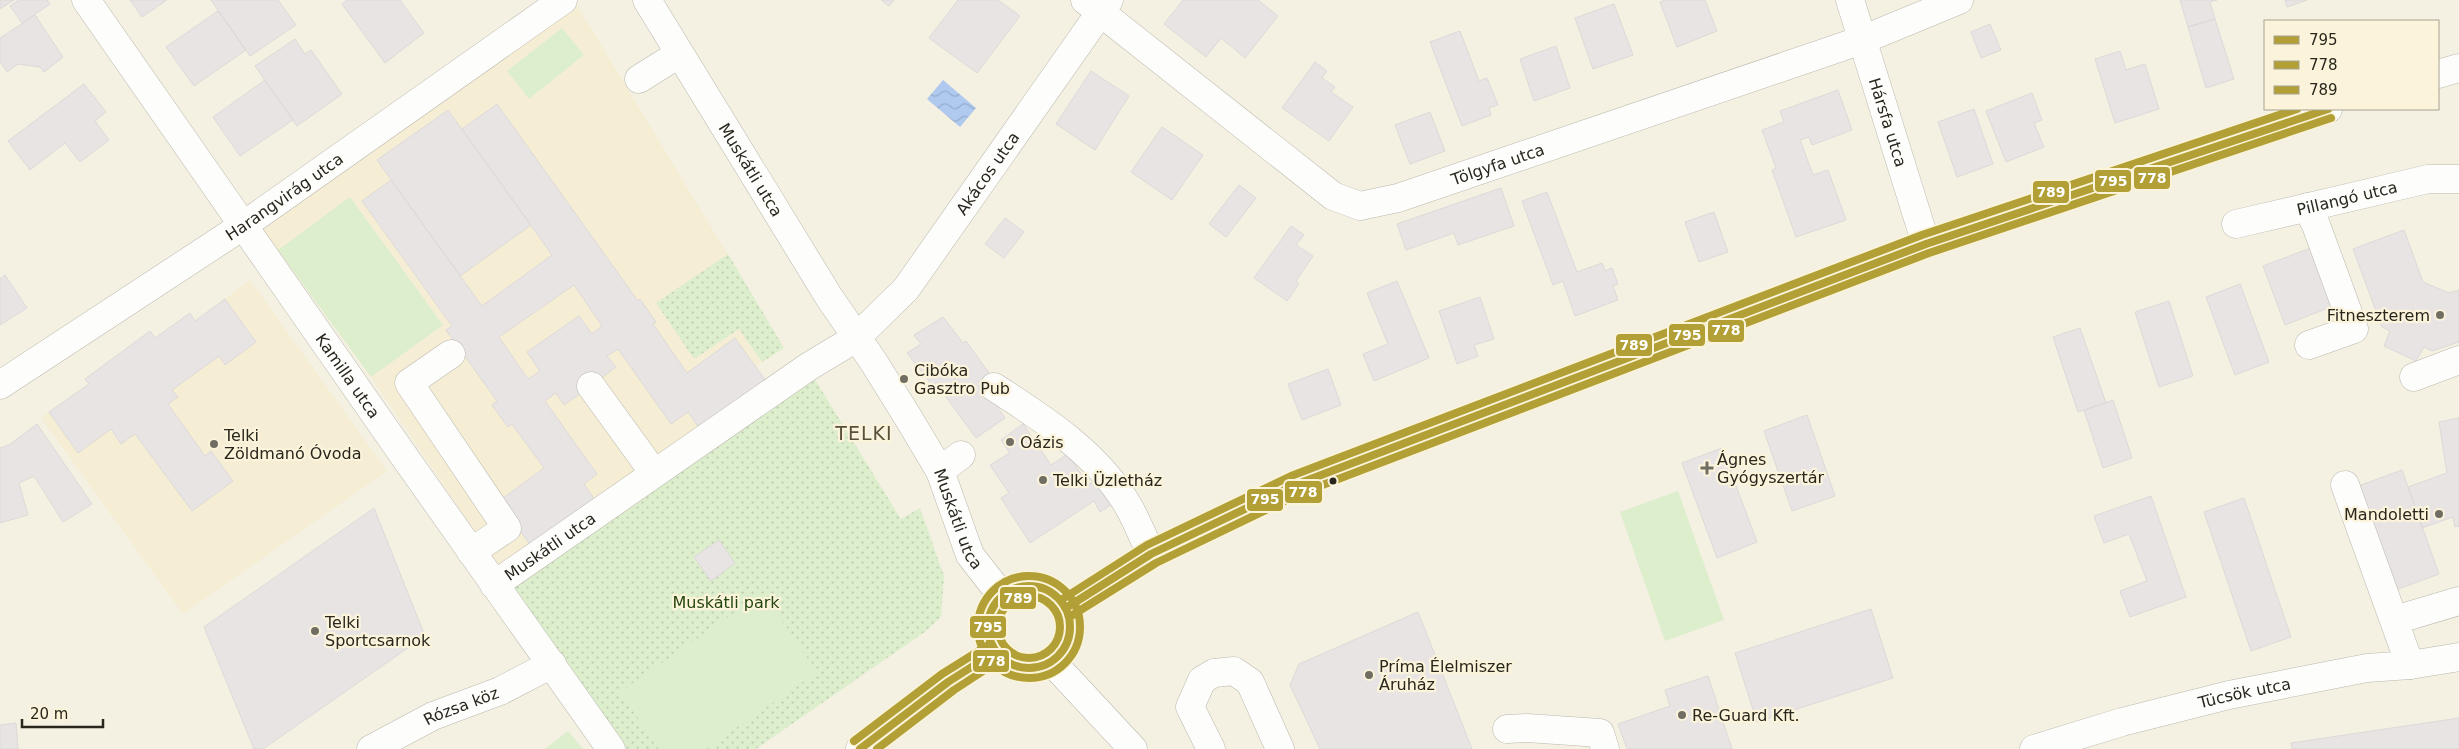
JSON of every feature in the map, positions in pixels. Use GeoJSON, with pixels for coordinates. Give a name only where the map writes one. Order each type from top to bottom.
{"type":"FeatureCollection","features":[{"type":"Feature","properties":{"kind":"street","name":"Kamilla utca"},"geometry":{"type":"LineString","coordinates":[[86,0],[494,585],[611,749]]}},
{"type":"Feature","properties":{"kind":"street","name":"Harangvirág utca"},"geometry":{"type":"LineString","coordinates":[[0,385],[244,225],[563,0]]}},
{"type":"Feature","properties":{"kind":"street","name":"Muskátli utca"},"geometry":{"type":"LineString","coordinates":[[647,0],[786,230],[856,338],[950,463],[970,555],[1002,596]]}},
{"type":"Feature","properties":{"kind":"street","name":"Hársfa utca"},"geometry":{"type":"LineString","coordinates":[[1850,0],[1926,244]]}},
{"type":"Feature","properties":{"kind":"street","name":"Tölgyfa utca"},"geometry":{"type":"LineString","coordinates":[[1098,4],[1333,196],[1360,206],[1398,198],[1862,40],[1959,0]]}},
{"type":"Feature","properties":{"kind":"street","name":"Akácos utca"},"geometry":{"type":"LineString","coordinates":[[856,338],[906,289],[1098,4]]}},
{"type":"Feature","properties":{"kind":"street"},"geometry":{"type":"LineString","coordinates":[[639,78],[679,54]]}},
{"type":"Feature","properties":{"kind":"street"},"geometry":{"type":"LineString","coordinates":[[2439,74],[2459,68]]}},
{"type":"Feature","properties":{"kind":"street"},"geometry":{"type":"LineString","coordinates":[[1066,608],[1151,554],[1295,484],[1926,244],[2325,110]]}},
{"type":"Feature","properties":{"kind":"street","name":"Pillangó utca"},"geometry":{"type":"LineString","coordinates":[[2236,224],[2428,179],[2459,179]]}},
{"type":"Feature","properties":{"kind":"street"},"geometry":{"type":"LineString","coordinates":[[2307,207],[2316,225],[2354,329],[2309,345]]}},
{"type":"Feature","properties":{"kind":"street","name":"Muskátli utca"},"geometry":{"type":"LineString","coordinates":[[494,585],[808,367],[856,338]]}},
{"type":"Feature","properties":{"kind":"street"},"geometry":{"type":"LineString","coordinates":[[451,354],[410,383],[507,528],[471,552]]}},
{"type":"Feature","properties":{"kind":"street"},"geometry":{"type":"LineString","coordinates":[[2414,377],[2459,360]]}},
{"type":"Feature","properties":{"kind":"street"},"geometry":{"type":"LineString","coordinates":[[591,386],[654,473]]}},
{"type":"Feature","properties":{"kind":"street"},"geometry":{"type":"LineString","coordinates":[[994,388],[1050,423],[1102,471],[1129,508],[1151,554]]}},
{"type":"Feature","properties":{"kind":"street"},"geometry":{"type":"LineString","coordinates":[[2345,486],[2410,665]]}},
{"type":"Feature","properties":{"kind":"street"},"geometry":{"type":"LineString","coordinates":[[1037,586],[1059,598],[1066,608],[1070,620],[1067,643],[1052,662],[1028,669],[1015,667],[1004,661],[995,652],[989,641],[987,629],[991,611],[1002,596],[1013,589],[1037,586]]}},
{"type":"Feature","properties":{"kind":"street"},"geometry":{"type":"LineString","coordinates":[[2395,620],[2459,601]]}},
{"type":"Feature","properties":{"kind":"street"},"geometry":{"type":"LineString","coordinates":[[860,749],[948,682],[995,652]]}},
{"type":"Feature","properties":{"kind":"street","name":"Tücsök utca"},"geometry":{"type":"LineString","coordinates":[[2034,749],[2122,722],[2229,695],[2367,668],[2410,665],[2459,658]]}},
{"type":"Feature","properties":{"kind":"street"},"geometry":{"type":"LineString","coordinates":[[1052,662],[1133,749]]}},
{"type":"Feature","properties":{"kind":"street","name":"Rózsa köz"},"geometry":{"type":"LineString","coordinates":[[371,749],[433,716],[500,691],[552,664]]}},
{"type":"Feature","properties":{"kind":"street"},"geometry":{"type":"LineString","coordinates":[[1211,749],[1190,708],[1202,680],[1214,673],[1234,671],[1250,682],[1280,749]]}},
{"type":"Feature","properties":{"kind":"street"},"geometry":{"type":"LineString","coordinates":[[1507,729],[1527,728],[1600,733],[1605,749]]}},
{"type":"Feature","properties":{"kind":"shaded area"},"geometry":{"type":"Polygon","coordinates":[[[577,5],[784,348],[756,367],[766,381],[500,569],[371,377],[263,230],[577,5]]]}},
{"type":"Feature","properties":{"kind":"shaded area","name":"Telki Zöldmanó Óvoda"},"geometry":{"type":"Polygon","coordinates":[[[250,280],[387,471],[183,614],[41,418],[88,384],[85,379],[150,331],[156,338],[190,313],[195,321],[250,280]]]}},
{"type":"Feature","properties":{"kind":"green space"},"geometry":{"type":"Polygon","coordinates":[[[562,28],[584,55],[529,99],[507,71],[562,28]]]}},
{"type":"Feature","properties":{"kind":"green space"},"geometry":{"type":"Polygon","coordinates":[[[350,197],[443,325],[371,377],[278,250],[350,197]]]}},
{"type":"Feature","properties":{"kind":"green space"},"geometry":{"type":"Polygon","coordinates":[[[728,254],[784,348],[762,362],[739,329],[694,359],[656,303],[728,254]]]}},
{"type":"Feature","properties":{"kind":"green space","name":"Muskátli park"},"geometry":{"type":"Polygon","coordinates":[[[812,375],[901,519],[920,508],[944,576],[941,617],[926,631],[756,749],[627,749],[511,585],[812,375]]]}},
{"type":"Feature","properties":{"kind":"green space"},"geometry":{"type":"Polygon","coordinates":[[[1678,491],[1724,620],[1665,641],[1620,512],[1678,491]]]}},
{"type":"Feature","properties":{"kind":"green space"},"geometry":{"type":"Polygon","coordinates":[[[763,593],[817,672],[706,749],[659,749],[620,692],[763,593]]]}},
{"type":"Feature","properties":{"kind":"green space"},"geometry":{"type":"Polygon","coordinates":[[[568,731],[583,749],[545,749],[568,731]]]}},
{"type":"Feature","properties":{"kind":"water"},"geometry":{"type":"Polygon","coordinates":[[[943,80],[976,108],[960,127],[927,99],[943,80]]]}},
{"type":"Feature","properties":{"kind":"building"},"geometry":{"type":"Polygon","coordinates":[[[0,0],[14,0],[0,9],[0,0]]]}},
{"type":"Feature","properties":{"kind":"building"},"geometry":{"type":"Polygon","coordinates":[[[19,0],[47,0],[50,4],[22,23],[10,6],[19,0]]]}},
{"type":"Feature","properties":{"kind":"building"},"geometry":{"type":"Polygon","coordinates":[[[130,0],[167,0],[142,17],[130,0]]]}},
{"type":"Feature","properties":{"kind":"building"},"geometry":{"type":"Polygon","coordinates":[[[211,0],[278,0],[296,25],[250,56],[211,0]]]}},
{"type":"Feature","properties":{"kind":"building"},"geometry":{"type":"Polygon","coordinates":[[[347,0],[400,0],[424,33],[385,63],[342,4],[347,0]]]}},
{"type":"Feature","properties":{"kind":"building"},"geometry":{"type":"Polygon","coordinates":[[[881,0],[894,0],[889,6],[881,0]]]}},
{"type":"Feature","properties":{"kind":"building"},"geometry":{"type":"Polygon","coordinates":[[[958,0],[998,0],[1020,16],[977,73],[929,38],[958,0]]]}},
{"type":"Feature","properties":{"kind":"building"},"geometry":{"type":"Polygon","coordinates":[[[1183,0],[1258,0],[1278,16],[1245,58],[1221,38],[1206,57],[1164,24],[1183,0]]]}},
{"type":"Feature","properties":{"kind":"building"},"geometry":{"type":"Polygon","coordinates":[[[1665,0],[1705,0],[1717,31],[1677,47],[1660,2],[1665,0]]]}},
{"type":"Feature","properties":{"kind":"building"},"geometry":{"type":"Polygon","coordinates":[[[2180,0],[2217,0],[2210,2],[2215,19],[2188,27],[2180,0]]]}},
{"type":"Feature","properties":{"kind":"building"},"geometry":{"type":"Polygon","coordinates":[[[2285,0],[2307,0],[2287,7],[2285,0]]]}},
{"type":"Feature","properties":{"kind":"building"},"geometry":{"type":"Polygon","coordinates":[[[1614,4],[1633,55],[1593,69],[1575,18],[1614,4]]]}},
{"type":"Feature","properties":{"kind":"building"},"geometry":{"type":"Polygon","coordinates":[[[218,11],[246,50],[194,86],[166,47],[218,11]]]}},
{"type":"Feature","properties":{"kind":"building"},"geometry":{"type":"Polygon","coordinates":[[[35,15],[63,57],[44,72],[40,67],[18,64],[7,72],[0,62],[0,38],[35,15]]]}},
{"type":"Feature","properties":{"kind":"building"},"geometry":{"type":"Polygon","coordinates":[[[2215,19],[2234,79],[2206,88],[2188,27],[2215,19]]]}},
{"type":"Feature","properties":{"kind":"building"},"geometry":{"type":"Polygon","coordinates":[[[1990,24],[2001,50],[1981,58],[1971,32],[1990,24]]]}},
{"type":"Feature","properties":{"kind":"building"},"geometry":{"type":"Polygon","coordinates":[[[1460,31],[1479,81],[1487,78],[1498,105],[1489,108],[1491,115],[1462,126],[1430,42],[1460,31]]]}},
{"type":"Feature","properties":{"kind":"building"},"geometry":{"type":"Polygon","coordinates":[[[295,39],[305,54],[311,50],[342,94],[297,126],[255,66],[295,39]]]}},
{"type":"Feature","properties":{"kind":"building"},"geometry":{"type":"Polygon","coordinates":[[[1556,46],[1570,88],[1534,101],[1520,59],[1556,46]]]}},
{"type":"Feature","properties":{"kind":"building"},"geometry":{"type":"Polygon","coordinates":[[[2120,51],[2126,70],[2145,64],[2159,109],[2115,123],[2095,59],[2120,51]]]}},
{"type":"Feature","properties":{"kind":"building"},"geometry":{"type":"Polygon","coordinates":[[[1315,62],[1327,71],[1322,78],[1335,87],[1331,92],[1353,107],[1329,141],[1282,108],[1315,62]]]}},
{"type":"Feature","properties":{"kind":"building"},"geometry":{"type":"Polygon","coordinates":[[[1091,71],[1129,96],[1095,150],[1056,124],[1091,71]]]}},
{"type":"Feature","properties":{"kind":"building"},"geometry":{"type":"Polygon","coordinates":[[[265,80],[293,120],[240,156],[213,117],[265,80]]]}},
{"type":"Feature","properties":{"kind":"building"},"geometry":{"type":"Polygon","coordinates":[[[84,84],[106,112],[95,121],[109,140],[80,162],[65,143],[30,170],[8,141],[84,84]]]}},
{"type":"Feature","properties":{"kind":"building"},"geometry":{"type":"Polygon","coordinates":[[[1838,90],[1852,130],[1812,145],[1809,137],[1800,140],[1813,175],[1828,170],[1846,220],[1796,237],[1772,170],[1776,168],[1762,130],[1784,122],[1780,111],[1838,90]]]}},
{"type":"Feature","properties":{"kind":"building"},"geometry":{"type":"Polygon","coordinates":[[[2032,93],[2042,120],[2034,123],[2044,147],[2006,162],[1986,111],[2032,93]]]}},
{"type":"Feature","properties":{"kind":"building"},"geometry":{"type":"Polygon","coordinates":[[[497,104],[638,301],[640,299],[656,322],[653,324],[687,373],[735,338],[766,381],[700,429],[688,412],[671,424],[618,349],[607,356],[616,367],[591,386],[564,405],[556,393],[545,401],[597,474],[584,484],[595,500],[531,546],[499,501],[544,468],[512,424],[508,427],[492,405],[497,401],[446,330],[452,326],[362,201],[391,180],[482,306],[552,255],[462,129],[497,104]],[[574,285],[499,337],[528,379],[540,371],[527,352],[579,316],[592,334],[602,326],[574,285]]]}},
{"type":"Feature","properties":{"kind":"building"},"geometry":{"type":"Polygon","coordinates":[[[1974,109],[1993,164],[1957,177],[1938,122],[1974,109]]]}},
{"type":"Feature","properties":{"kind":"building"},"geometry":{"type":"Polygon","coordinates":[[[448,110],[531,225],[460,276],[377,160],[448,110]]]}},
{"type":"Feature","properties":{"kind":"building"},"geometry":{"type":"Polygon","coordinates":[[[1430,112],[1445,151],[1410,164],[1395,125],[1430,112]]]}},
{"type":"Feature","properties":{"kind":"building"},"geometry":{"type":"Polygon","coordinates":[[[1162,127],[1203,155],[1172,200],[1131,172],[1162,127]]]}},
{"type":"Feature","properties":{"kind":"building"},"geometry":{"type":"Polygon","coordinates":[[[1239,185],[1256,198],[1226,237],[1209,224],[1239,185]]]}},
{"type":"Feature","properties":{"kind":"building"},"geometry":{"type":"Polygon","coordinates":[[[1501,188],[1514,226],[1458,245],[1454,233],[1406,250],[1397,224],[1501,188]]]}},
{"type":"Feature","properties":{"kind":"building"},"geometry":{"type":"Polygon","coordinates":[[[1547,192],[1577,272],[1602,263],[1605,271],[1612,268],[1618,284],[1613,286],[1618,300],[1575,316],[1563,281],[1553,285],[1522,201],[1547,192]]]}},
{"type":"Feature","properties":{"kind":"building"},"geometry":{"type":"Polygon","coordinates":[[[1714,212],[1728,252],[1699,262],[1685,222],[1714,212]]]}},
{"type":"Feature","properties":{"kind":"building"},"geometry":{"type":"Polygon","coordinates":[[[1005,218],[1024,232],[1004,258],[985,244],[1005,218]]]}},
{"type":"Feature","properties":{"kind":"building"},"geometry":{"type":"Polygon","coordinates":[[[1291,226],[1304,235],[1296,245],[1313,256],[1296,281],[1299,284],[1287,301],[1254,278],[1291,226]]]}},
{"type":"Feature","properties":{"kind":"building"},"geometry":{"type":"Polygon","coordinates":[[[2404,230],[2423,282],[2449,293],[2459,290],[2459,342],[2432,351],[2424,347],[2416,361],[2384,346],[2390,331],[2382,327],[2353,249],[2404,230]]]}},
{"type":"Feature","properties":{"kind":"building"},"geometry":{"type":"Polygon","coordinates":[[[2316,246],[2338,304],[2285,325],[2263,266],[2316,246]]]}},
{"type":"Feature","properties":{"kind":"building"},"geometry":{"type":"Polygon","coordinates":[[[5,275],[27,308],[0,325],[0,279],[5,275]]]}},
{"type":"Feature","properties":{"kind":"building"},"geometry":{"type":"Polygon","coordinates":[[[1397,281],[1429,358],[1374,381],[1363,354],[1388,344],[1367,293],[1397,281]]]}},
{"type":"Feature","properties":{"kind":"building"},"geometry":{"type":"Polygon","coordinates":[[[2240,284],[2269,362],[2235,375],[2206,297],[2240,284]]]}},
{"type":"Feature","properties":{"kind":"building"},"geometry":{"type":"Polygon","coordinates":[[[1480,297],[1494,339],[1474,345],[1478,356],[1457,364],[1439,311],[1480,297]]]}},
{"type":"Feature","properties":{"kind":"building"},"geometry":{"type":"Polygon","coordinates":[[[225,299],[256,342],[225,365],[219,356],[172,390],[178,397],[168,404],[205,456],[211,451],[233,481],[192,511],[135,434],[121,444],[111,429],[78,453],[49,412],[89,384],[85,379],[150,331],[155,338],[190,313],[195,321],[225,299]]]}},
{"type":"Feature","properties":{"kind":"building"},"geometry":{"type":"Polygon","coordinates":[[[2169,301],[2193,376],[2159,387],[2135,312],[2169,301]]]}},
{"type":"Feature","properties":{"kind":"building"},"geometry":{"type":"Polygon","coordinates":[[[943,317],[963,343],[966,341],[989,373],[979,381],[1005,418],[976,438],[936,383],[932,385],[907,353],[921,344],[914,335],[943,317]]]}},
{"type":"Feature","properties":{"kind":"building"},"geometry":{"type":"Polygon","coordinates":[[[2080,328],[2106,403],[2078,412],[2053,337],[2080,328]]]}},
{"type":"Feature","properties":{"kind":"building"},"geometry":{"type":"Polygon","coordinates":[[[1328,369],[1341,405],[1302,420],[1288,384],[1328,369]]]}},
{"type":"Feature","properties":{"kind":"building"},"geometry":{"type":"Polygon","coordinates":[[[2113,400],[2132,458],[2103,468],[2084,410],[2113,400]]]}},
{"type":"Feature","properties":{"kind":"building"},"geometry":{"type":"Polygon","coordinates":[[[1807,415],[1835,496],[1792,511],[1764,431],[1807,415]]]}},
{"type":"Feature","properties":{"kind":"building"},"geometry":{"type":"Polygon","coordinates":[[[2459,418],[2459,526],[2455,527],[2453,517],[2422,528],[2408,487],[2447,473],[2439,422],[2459,418]]]}},
{"type":"Feature","properties":{"kind":"building"},"geometry":{"type":"Polygon","coordinates":[[[37,424],[92,504],[63,522],[34,476],[19,483],[28,515],[0,523],[0,448],[9,445],[37,424]]]}},
{"type":"Feature","properties":{"kind":"building","name":"Telki Üzletház"},"geometry":{"type":"Polygon","coordinates":[[[1023,424],[1051,465],[1068,454],[1088,485],[1101,476],[1117,501],[1100,512],[1094,501],[1030,543],[1001,498],[1009,493],[990,465],[1010,453],[1001,440],[1023,424]]]}},
{"type":"Feature","properties":{"kind":"building"},"geometry":{"type":"Polygon","coordinates":[[[1722,448],[1757,542],[1717,558],[1682,463],[1722,448]]]}},
{"type":"Feature","properties":{"kind":"building"},"geometry":{"type":"Polygon","coordinates":[[[2402,470],[2439,574],[2390,592],[2353,488],[2402,470]]]}},
{"type":"Feature","properties":{"kind":"building"},"geometry":{"type":"Polygon","coordinates":[[[2151,496],[2186,597],[2130,617],[2120,591],[2147,581],[2129,534],[2104,543],[2094,516],[2151,496]]]}},
{"type":"Feature","properties":{"kind":"building"},"geometry":{"type":"Polygon","coordinates":[[[2244,498],[2291,637],[2251,651],[2204,512],[2244,498]]]}},
{"type":"Feature","properties":{"kind":"building","name":"Telki Sportcsarnok"},"geometry":{"type":"Polygon","coordinates":[[[374,508],[425,636],[263,749],[254,749],[204,627],[374,508]]]}},
{"type":"Feature","properties":{"kind":"building"},"geometry":{"type":"Polygon","coordinates":[[[719,540],[735,563],[711,581],[694,557],[719,540]]]}},
{"type":"Feature","properties":{"kind":"building"},"geometry":{"type":"Polygon","coordinates":[[[1871,609],[1893,678],[1757,722],[1735,653],[1871,609]]]}},
{"type":"Feature","properties":{"kind":"building","name":"Príma Élelmiszer Áruház"},"geometry":{"type":"Polygon","coordinates":[[[1418,612],[1472,749],[1320,749],[1290,685],[1299,664],[1418,612]]]}},
{"type":"Feature","properties":{"kind":"building","name":"Re-Guard Kft."},"geometry":{"type":"Polygon","coordinates":[[[1708,676],[1732,749],[1627,749],[1618,724],[1670,706],[1665,690],[1708,676]]]}},
{"type":"Feature","properties":{"kind":"building"},"geometry":{"type":"Polygon","coordinates":[[[2459,718],[2459,749],[2292,749],[2291,743],[2459,718]]]}},
{"type":"Feature","properties":{"kind":"building"},"geometry":{"type":"Polygon","coordinates":[[[16,723],[18,749],[0,749],[0,725],[16,723]]]}},
{"type":"Feature","properties":{"kind":"transit line","name":"789"},"geometry":{"type":"LineString","coordinates":[[1061,600],[1147,545],[1291,476],[1922,235],[2294,110]]}},
{"type":"Feature","properties":{"kind":"transit line","name":"795"},"geometry":{"type":"LineString","coordinates":[[1066,608],[1151,554],[1295,485],[1926,244],[2325,110]]}},
{"type":"Feature","properties":{"kind":"transit line","name":"778"},"geometry":{"type":"LineString","coordinates":[[1071,616],[1156,563],[1299,494],[1929,253],[2331,118]]}},
{"type":"Feature","properties":{"kind":"transit line","name":"778"},"geometry":{"type":"LineString","coordinates":[[1029,576],[1049,580],[1065,591],[1076,607],[1080,627],[1076,647],[1065,663],[1049,674],[1029,678],[1009,674],[993,663],[982,647],[978,627],[982,607],[993,591],[1009,580],[1029,576]]}},
{"type":"Feature","properties":{"kind":"transit line","name":"795"},"geometry":{"type":"LineString","coordinates":[[1029,586],[1045,589],[1058,598],[1067,611],[1070,627],[1067,643],[1058,656],[1045,665],[1029,668],[1013,665],[1000,656],[991,643],[988,627],[991,611],[1000,598],[1013,589],[1029,586]]}},
{"type":"Feature","properties":{"kind":"transit line","name":"789"},"geometry":{"type":"LineString","coordinates":[[1023,596],[1035,596],[1051,605],[1058,615],[1060,627],[1058,639],[1051,649],[1035,658],[1023,658],[1012,653],[1003,644],[998,633],[998,621],[1003,610],[1012,601],[1023,596]]}},
{"type":"Feature","properties":{"kind":"transit line","name":"789"},"geometry":{"type":"LineString","coordinates":[[854,741],[942,674],[990,644]]}},
{"type":"Feature","properties":{"kind":"transit line","name":"795"},"geometry":{"type":"LineString","coordinates":[[860,749],[948,682],[995,652]]}},
{"type":"Feature","properties":{"kind":"transit line","name":"778"},"geometry":{"type":"LineString","coordinates":[[877,749],[954,690],[1000,660]]}},
{"type":"Feature","properties":{"kind":"place","name":"Fitneszterem"},"geometry":{"type":"Point","coordinates":[2440,315]}},
{"type":"Feature","properties":{"kind":"place","name":"Cibóka Gasztro Pub"},"geometry":{"type":"Point","coordinates":[904,379]}},
{"type":"Feature","properties":{"kind":"place","name":"Oázis"},"geometry":{"type":"Point","coordinates":[1010,442]}},
{"type":"Feature","properties":{"kind":"place","name":"Telki Zöldmanó Óvoda"},"geometry":{"type":"Point","coordinates":[214,444]}},
{"type":"Feature","properties":{"kind":"place","name":"Ágnes Gyógyszertár"},"geometry":{"type":"Point","coordinates":[1707,468]}},
{"type":"Feature","properties":{"kind":"place","name":"Telki Üzletház"},"geometry":{"type":"Point","coordinates":[1043,480]}},
{"type":"Feature","properties":{"kind":"place","name":"Mandoletti"},"geometry":{"type":"Point","coordinates":[2439,514]}},
{"type":"Feature","properties":{"kind":"place","name":"Telki Sportcsarnok"},"geometry":{"type":"Point","coordinates":[315,631]}},
{"type":"Feature","properties":{"kind":"place","name":"Príma Élelmiszer Áruház"},"geometry":{"type":"Point","coordinates":[1369,675]}},
{"type":"Feature","properties":{"kind":"place","name":"Re-Guard Kft."},"geometry":{"type":"Point","coordinates":[1682,715]}},
{"type":"Feature","properties":{"kind":"district","name":"TELKI"},"geometry":{"type":"Point","coordinates":[864,433]}}]}
